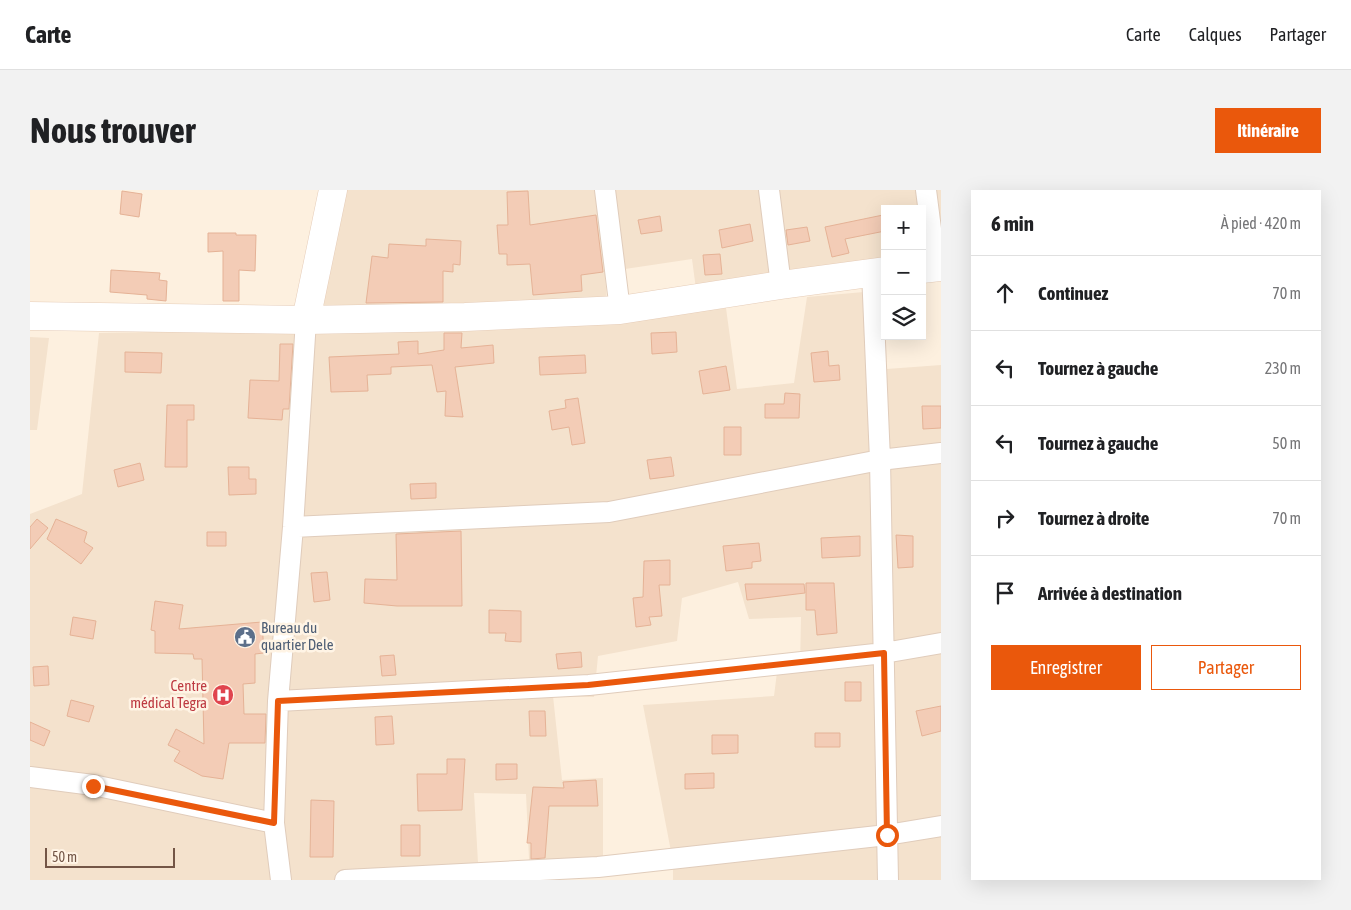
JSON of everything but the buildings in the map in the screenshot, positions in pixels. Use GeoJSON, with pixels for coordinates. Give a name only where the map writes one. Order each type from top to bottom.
{"type":"FeatureCollection","features":[{"type":"Feature","properties":{"kind":"main road"},"geometry":{"type":"LineString","coordinates":[[306,320],[333,190]]}},
{"type":"Feature","properties":{"kind":"main road"},"geometry":{"type":"LineString","coordinates":[[30,316],[306,320],[465,317],[620,310],[781,284],[878,272]]}},
{"type":"Feature","properties":{"kind":"street"},"geometry":{"type":"LineString","coordinates":[[606,190],[620,310]]}},
{"type":"Feature","properties":{"kind":"street"},"geometry":{"type":"LineString","coordinates":[[768,190],[781,284]]}},
{"type":"Feature","properties":{"kind":"street"},"geometry":{"type":"LineString","coordinates":[[926,190],[933,268]]}},
{"type":"Feature","properties":{"kind":"street"},"geometry":{"type":"LineString","coordinates":[[878,272],[888,880]]}},
{"type":"Feature","properties":{"kind":"street"},"geometry":{"type":"LineString","coordinates":[[281,880],[274,823],[278,701],[293,527],[306,320]]}},
{"type":"Feature","properties":{"kind":"street"},"geometry":{"type":"LineString","coordinates":[[293,527],[609,512],[880,460],[941,453]]}},
{"type":"Feature","properties":{"kind":"street"},"geometry":{"type":"LineString","coordinates":[[278,701],[588,685],[884,653],[941,643]]}},
{"type":"Feature","properties":{"kind":"street"},"geometry":{"type":"LineString","coordinates":[[30,777],[93,786],[274,823]]}},
{"type":"Feature","properties":{"kind":"street"},"geometry":{"type":"LineString","coordinates":[[345,880],[599,874],[941,826]]}},
{"type":"Feature","properties":{"kind":"shaded area"},"geometry":{"type":"Polygon","coordinates":[[[338,190],[941,190],[941,255],[926,257],[926,205],[881,205],[881,264],[696,289],[692,259],[605,272],[607,304],[321,309],[338,190]]]}},
{"type":"Feature","properties":{"kind":"shaded area"},"geometry":{"type":"Polygon","coordinates":[[[864,292],[873,370],[941,365],[941,880],[673,880],[673,862],[643,705],[774,696],[777,672],[800,668],[801,617],[749,619],[738,582],[682,598],[677,641],[598,656],[594,697],[553,696],[562,780],[603,778],[603,872],[530,880],[526,794],[474,793],[479,880],[30,880],[30,514],[82,494],[99,333],[608,323],[726,308],[737,389],[794,383],[807,297],[864,292]]]}},
{"type":"Feature","properties":{"kind":"shaded area"},"geometry":{"type":"Polygon","coordinates":[[[30,337],[49,338],[37,430],[30,430],[30,337]]]}},
{"type":"Feature","properties":{"kind":"place","name":"Bureau du quartier Dele"},"geometry":{"type":"Point","coordinates":[245,637]}},
{"type":"Feature","properties":{"kind":"place","name":"Centre médical Tegra"},"geometry":{"type":"Point","coordinates":[223,695]}},
{"type":"Feature","properties":{"kind":"route"},"geometry":{"type":"LineString","coordinates":[[93,786],[274,823],[278,701],[588,685],[884,653],[887,835]]}}]}
